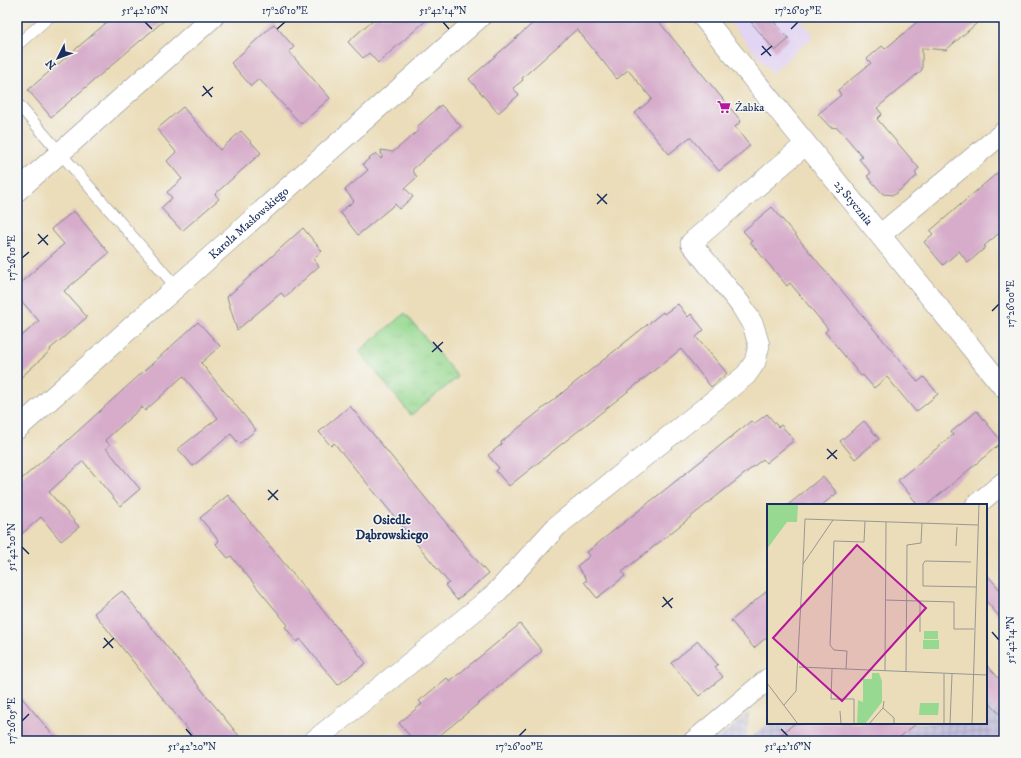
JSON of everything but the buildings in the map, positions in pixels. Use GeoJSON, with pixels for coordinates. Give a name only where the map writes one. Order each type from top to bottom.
{"type":"FeatureCollection","features":[{"type":"Feature","properties":{"kind":"street"},"geometry":{"type":"LineString","coordinates":[[17,190],[213,17]]}},
{"type":"Feature","properties":{"kind":"street","name":"Karola Masłowskiego"},"geometry":{"type":"LineString","coordinates":[[17,430],[480,17]]}},
{"type":"Feature","properties":{"kind":"street","name":"23 Stycznia"},"geometry":{"type":"LineString","coordinates":[[703,17],[1004,388]]}},
{"type":"Feature","properties":{"kind":"street"},"geometry":{"type":"LineString","coordinates":[[880,235],[1004,132]]}},
{"type":"Feature","properties":{"kind":"street"},"geometry":{"type":"LineString","coordinates":[[314,741],[495,594],[557,526],[746,375],[755,362],[759,345],[753,325],[741,305],[691,243],[806,144]]}},
{"type":"Feature","properties":{"kind":"street"},"geometry":{"type":"LineString","coordinates":[[977,504],[1004,482]]}},
{"type":"Feature","properties":{"kind":"street"},"geometry":{"type":"LineString","coordinates":[[694,741],[767,680]]}},
{"type":"Feature","properties":{"kind":"lane"},"geometry":{"type":"LineString","coordinates":[[17,45],[50,17]]}},
{"type":"Feature","properties":{"kind":"lane"},"geometry":{"type":"LineString","coordinates":[[17,103],[177,288]]}},
{"type":"Feature","properties":{"kind":"shaded area"},"geometry":{"type":"Polygon","coordinates":[[[725,17],[798,17],[814,35],[772,73],[725,17]]]}},
{"type":"Feature","properties":{"kind":"shaded area"},"geometry":{"type":"Polygon","coordinates":[[[987,700],[1004,719],[1004,741],[747,741],[768,724],[987,724],[987,700]]]}},
{"type":"Feature","properties":{"kind":"shaded area"},"geometry":{"type":"Polygon","coordinates":[[[749,713],[746,741],[715,741],[749,713]]]}},
{"type":"Feature","properties":{"kind":"green space"},"geometry":{"type":"Polygon","coordinates":[[[405,313],[458,377],[411,415],[359,351],[405,313]]]}},
{"type":"Feature","properties":{"kind":"place","name":"Żabka"},"geometry":{"type":"Point","coordinates":[724,107]}},
{"type":"Feature","properties":{"kind":"district","name":"Osiedle Dąbrowskiego"},"geometry":{"type":"Point","coordinates":[392,528]}}]}
